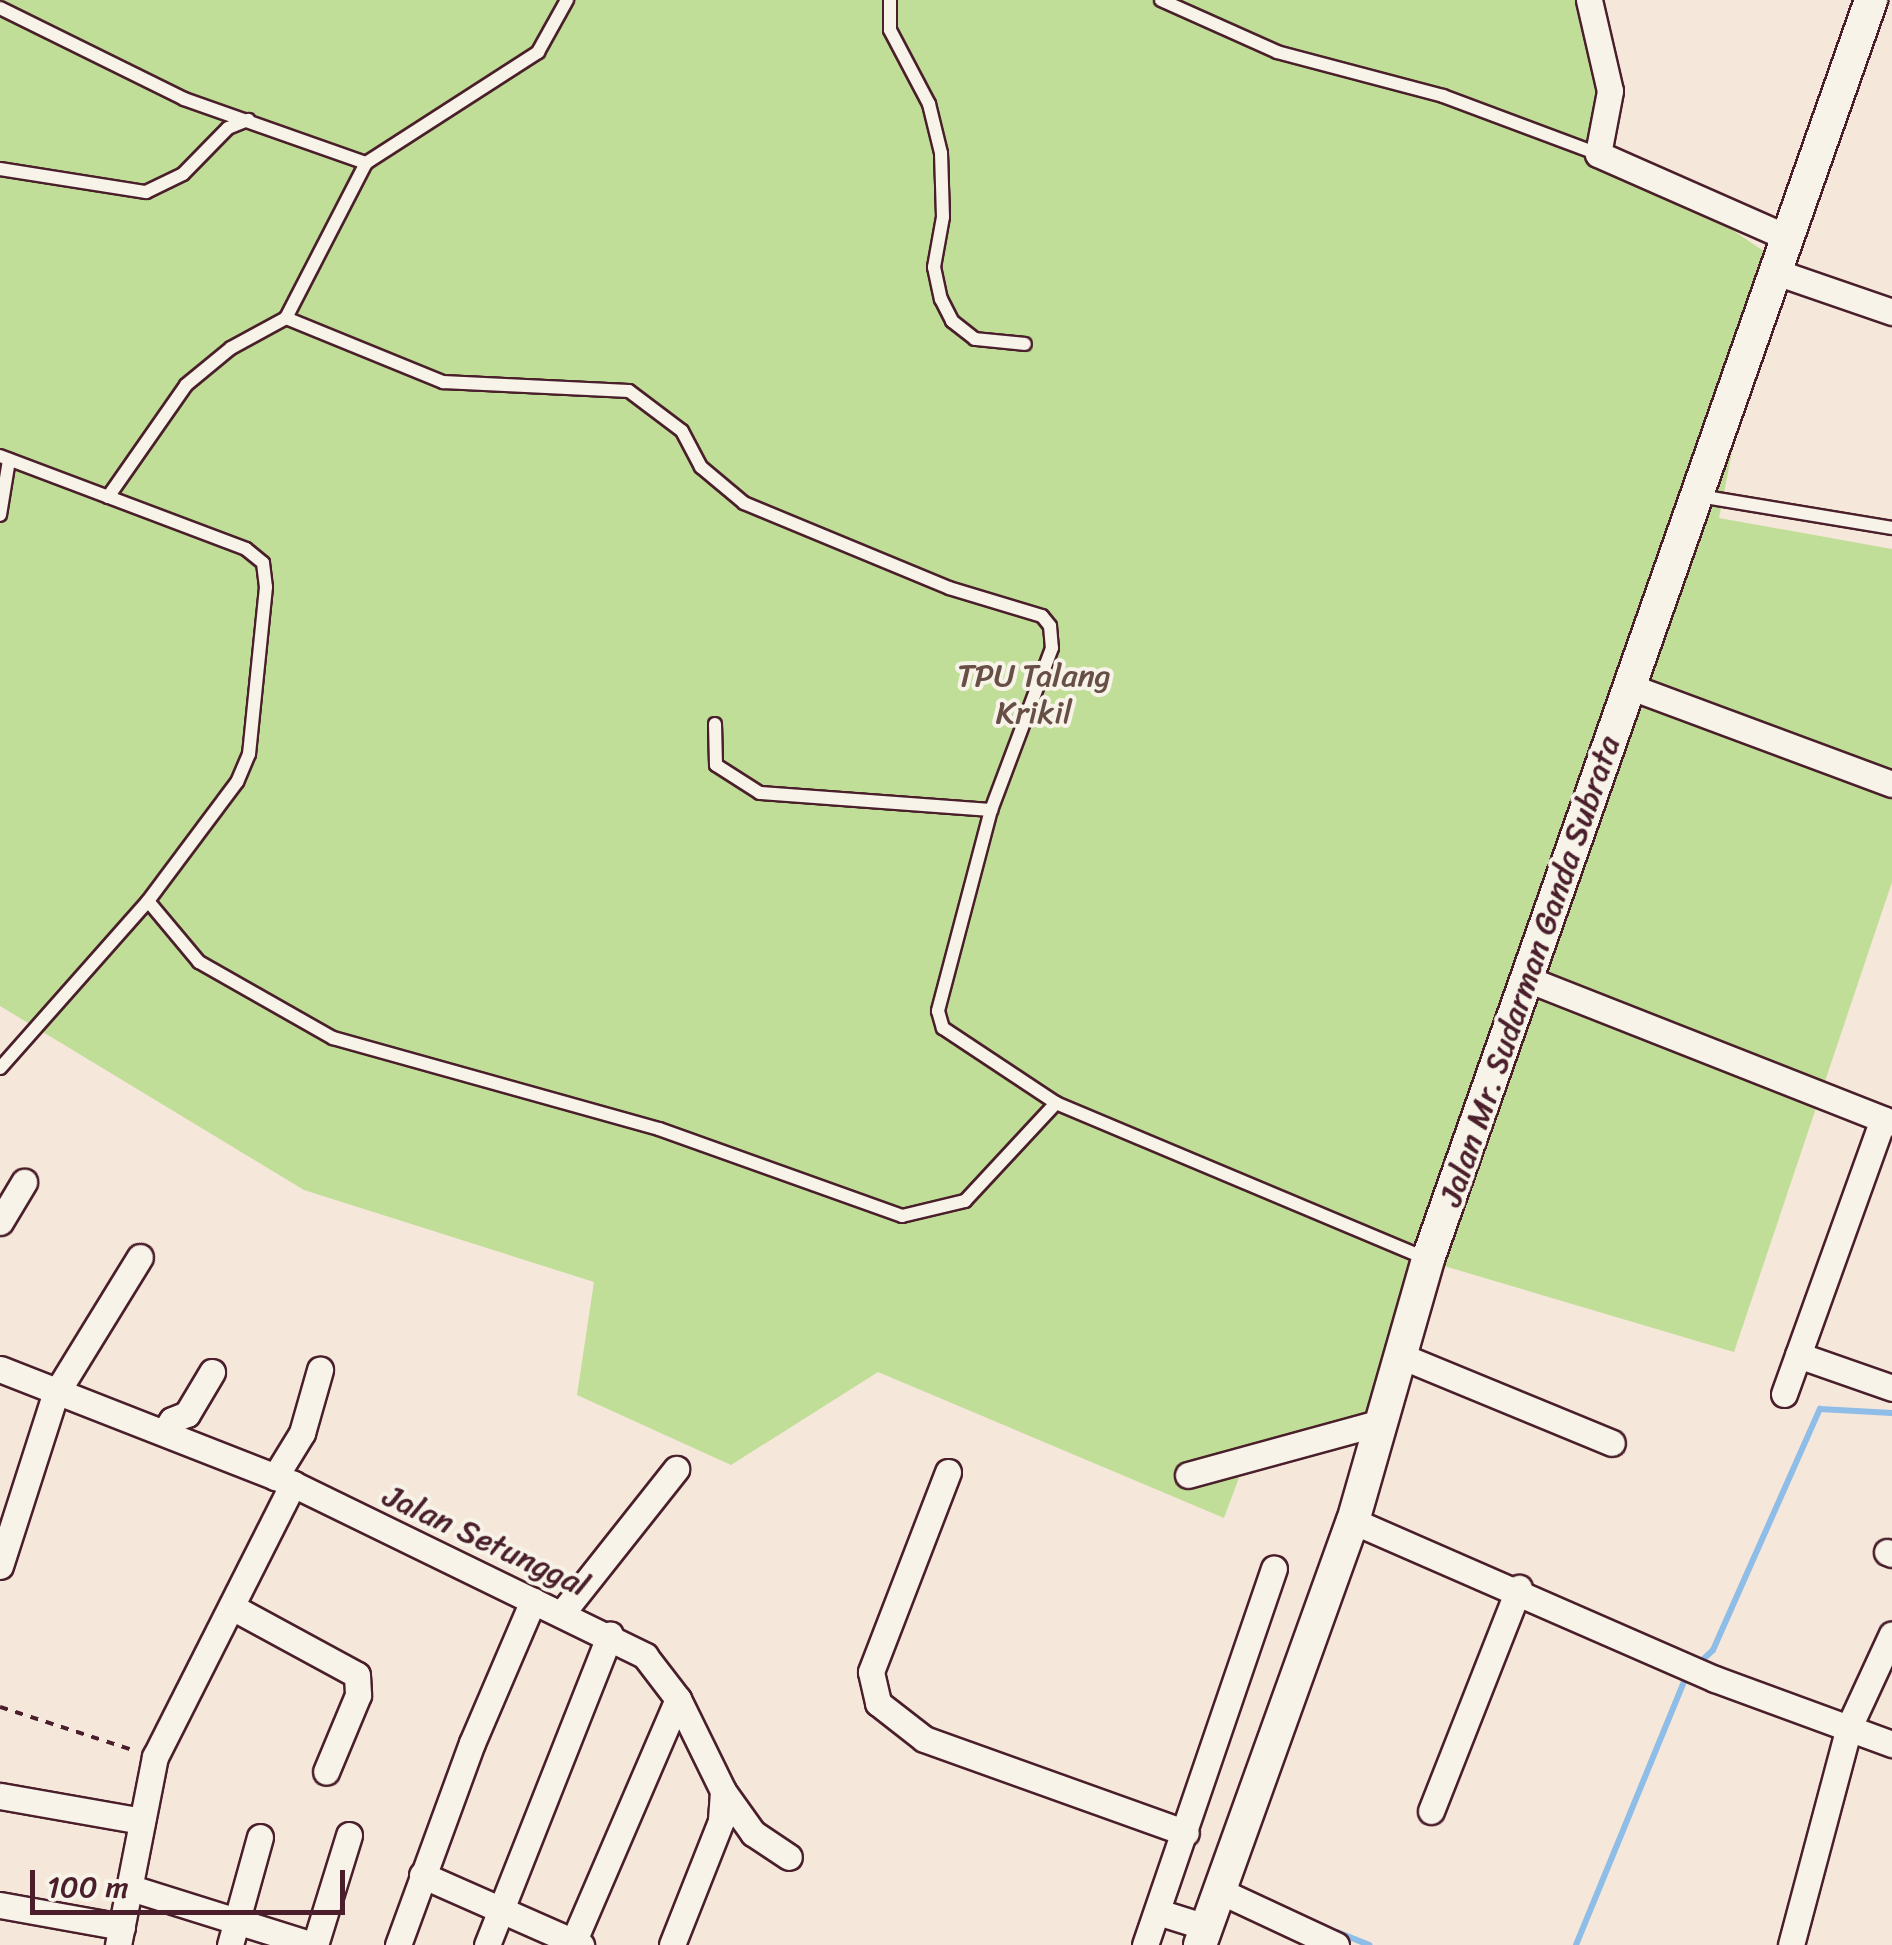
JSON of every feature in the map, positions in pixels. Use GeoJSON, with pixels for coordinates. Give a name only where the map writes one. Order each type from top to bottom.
{"type":"FeatureCollection","features":[{"type":"Feature","properties":{"kind":"street"},"geometry":{"type":"LineString","coordinates":[[1589,0],[1610,90],[1598,154],[1786,237]]}},
{"type":"Feature","properties":{"kind":"street","name":"Jalan Mr. Sudarman Ganda Subrata"},"geometry":{"type":"LineString","coordinates":[[1203,1936],[1353,1522],[1428,1259],[1871,0]]}},
{"type":"Feature","properties":{"kind":"street"},"geometry":{"type":"LineString","coordinates":[[1776,272],[1892,312]]}},
{"type":"Feature","properties":{"kind":"street"},"geometry":{"type":"LineString","coordinates":[[1631,687],[1892,784]]}},
{"type":"Feature","properties":{"kind":"street"},"geometry":{"type":"LineString","coordinates":[[1526,979],[1887,1121],[1784,1394]]}},
{"type":"Feature","properties":{"kind":"street"},"geometry":{"type":"LineString","coordinates":[[0,1222],[24,1182]]}},
{"type":"Feature","properties":{"kind":"street"},"geometry":{"type":"LineString","coordinates":[[0,1566],[56,1395],[140,1257]]}},
{"type":"Feature","properties":{"kind":"street"},"geometry":{"type":"LineString","coordinates":[[1798,1355],[1892,1388]]}},
{"type":"Feature","properties":{"kind":"street"},"geometry":{"type":"LineString","coordinates":[[1401,1356],[1612,1443]]}},
{"type":"Feature","properties":{"kind":"street","name":"Jalan Setunggal"},"geometry":{"type":"LineString","coordinates":[[0,1369],[56,1395],[164,1432],[284,1480],[610,1635],[645,1656],[678,1699],[723,1791],[754,1833],[789,1857]]}},
{"type":"Feature","properties":{"kind":"street"},"geometry":{"type":"LineString","coordinates":[[0,1905],[120,1936],[156,1757],[232,1608],[302,1433],[320,1370]]}},
{"type":"Feature","properties":{"kind":"street"},"geometry":{"type":"LineString","coordinates":[[164,1432],[172,1420],[188,1414],[212,1372]]}},
{"type":"Feature","properties":{"kind":"street"},"geometry":{"type":"LineString","coordinates":[[1188,1475],[1382,1422]]}},
{"type":"Feature","properties":{"kind":"street"},"geometry":{"type":"LineString","coordinates":[[562,1613],[604,1553],[676,1469]]}},
{"type":"Feature","properties":{"kind":"street"},"geometry":{"type":"LineString","coordinates":[[948,1472],[871,1672],[878,1704],[914,1735],[1186,1833]]}},
{"type":"Feature","properties":{"kind":"street"},"geometry":{"type":"LineString","coordinates":[[1353,1522],[1519,1588],[1715,1679],[1892,1744]]}},
{"type":"Feature","properties":{"kind":"street"},"geometry":{"type":"LineString","coordinates":[[1145,1945],[1274,1569]]}},
{"type":"Feature","properties":{"kind":"street"},"geometry":{"type":"LineString","coordinates":[[1432,1810],[1519,1588]]}},
{"type":"Feature","properties":{"kind":"street"},"geometry":{"type":"LineString","coordinates":[[398,1945],[422,1875],[533,1601]]}},
{"type":"Feature","properties":{"kind":"street"},"geometry":{"type":"LineString","coordinates":[[232,1608],[312,1646],[360,1679],[326,1772]]}},
{"type":"Feature","properties":{"kind":"street"},"geometry":{"type":"LineString","coordinates":[[1791,1945],[1849,1727],[1892,1634]]}},
{"type":"Feature","properties":{"kind":"street"},"geometry":{"type":"LineString","coordinates":[[486,1945],[610,1635]]}},
{"type":"Feature","properties":{"kind":"street"},"geometry":{"type":"LineString","coordinates":[[422,1875],[575,1944],[678,1699]]}},
{"type":"Feature","properties":{"kind":"street"},"geometry":{"type":"LineString","coordinates":[[672,1945],[716,1834],[723,1791]]}},
{"type":"Feature","properties":{"kind":"street"},"geometry":{"type":"LineString","coordinates":[[0,1796],[142,1821]]}},
{"type":"Feature","properties":{"kind":"street"},"geometry":{"type":"LineString","coordinates":[[132,1888],[234,1933],[314,1945],[350,1835]]}},
{"type":"Feature","properties":{"kind":"street"},"geometry":{"type":"LineString","coordinates":[[234,1933],[260,1837]]}},
{"type":"Feature","properties":{"kind":"street"},"geometry":{"type":"LineString","coordinates":[[1220,1891],[1336,1945]]}},
{"type":"Feature","properties":{"kind":"street"},"geometry":{"type":"LineString","coordinates":[[1158,1912],[1203,1936]]}},
{"type":"Feature","properties":{"kind":"lane"},"geometry":{"type":"LineString","coordinates":[[108,498],[186,385],[231,348],[286,318],[366,163],[538,52],[567,0]]}},
{"type":"Feature","properties":{"kind":"lane"},"geometry":{"type":"LineString","coordinates":[[890,0],[890,30],[929,104],[942,153],[943,217],[934,267],[940,299],[952,321],[975,339],[1024,344]]}},
{"type":"Feature","properties":{"kind":"lane"},"geometry":{"type":"LineString","coordinates":[[1160,0],[1277,52],[1443,96],[1513,128],[1598,154]]}},
{"type":"Feature","properties":{"kind":"lane"},"geometry":{"type":"LineString","coordinates":[[0,8],[184,99],[366,163]]}},
{"type":"Feature","properties":{"kind":"lane"},"geometry":{"type":"LineString","coordinates":[[0,169],[146,192],[183,174],[228,128],[248,120]]}},
{"type":"Feature","properties":{"kind":"lane"},"geometry":{"type":"LineString","coordinates":[[286,318],[443,382],[629,391],[682,431],[701,467],[744,504],[949,588],[1042,616],[1050,626],[1052,648],[991,810],[938,1011],[943,1028],[962,1046],[1056,1103],[1428,1259]]}},
{"type":"Feature","properties":{"kind":"lane"},"geometry":{"type":"LineString","coordinates":[[0,515],[4,458],[246,548],[263,563],[266,587],[249,754],[237,782],[148,901],[0,1068]]}},
{"type":"Feature","properties":{"kind":"lane"},"geometry":{"type":"LineString","coordinates":[[1699,496],[1892,528]]}},
{"type":"Feature","properties":{"kind":"lane"},"geometry":{"type":"LineString","coordinates":[[715,724],[716,764],[760,793],[991,810]]}},
{"type":"Feature","properties":{"kind":"lane"},"geometry":{"type":"LineString","coordinates":[[148,901],[199,962],[333,1038],[659,1129],[902,1216],[965,1201],[1056,1103]]}},
{"type":"Feature","properties":{"kind":"path"},"geometry":{"type":"LineString","coordinates":[[0,1707],[156,1757]]}},
{"type":"Feature","properties":{"kind":"green space","name":"TPU Talang Krikil"},"geometry":{"type":"Polygon","coordinates":[[[0,0],[1582,0],[1608,146],[1771,256],[1719,518],[1892,549],[1892,882],[1734,1352],[1434,1263],[1372,1414],[1247,1456],[1224,1518],[878,1372],[731,1465],[577,1395],[594,1282],[304,1190],[0,1006],[0,0]]]}},
{"type":"Feature","properties":{"kind":"waterway"},"geometry":{"type":"LineString","coordinates":[[1696,1666],[1713,1650],[1820,1409],[1892,1413]]}},
{"type":"Feature","properties":{"kind":"waterway"},"geometry":{"type":"LineString","coordinates":[[1576,1945],[1687,1674]]}},
{"type":"Feature","properties":{"kind":"waterway"},"geometry":{"type":"LineString","coordinates":[[1337,1932],[1369,1945]]}}]}
